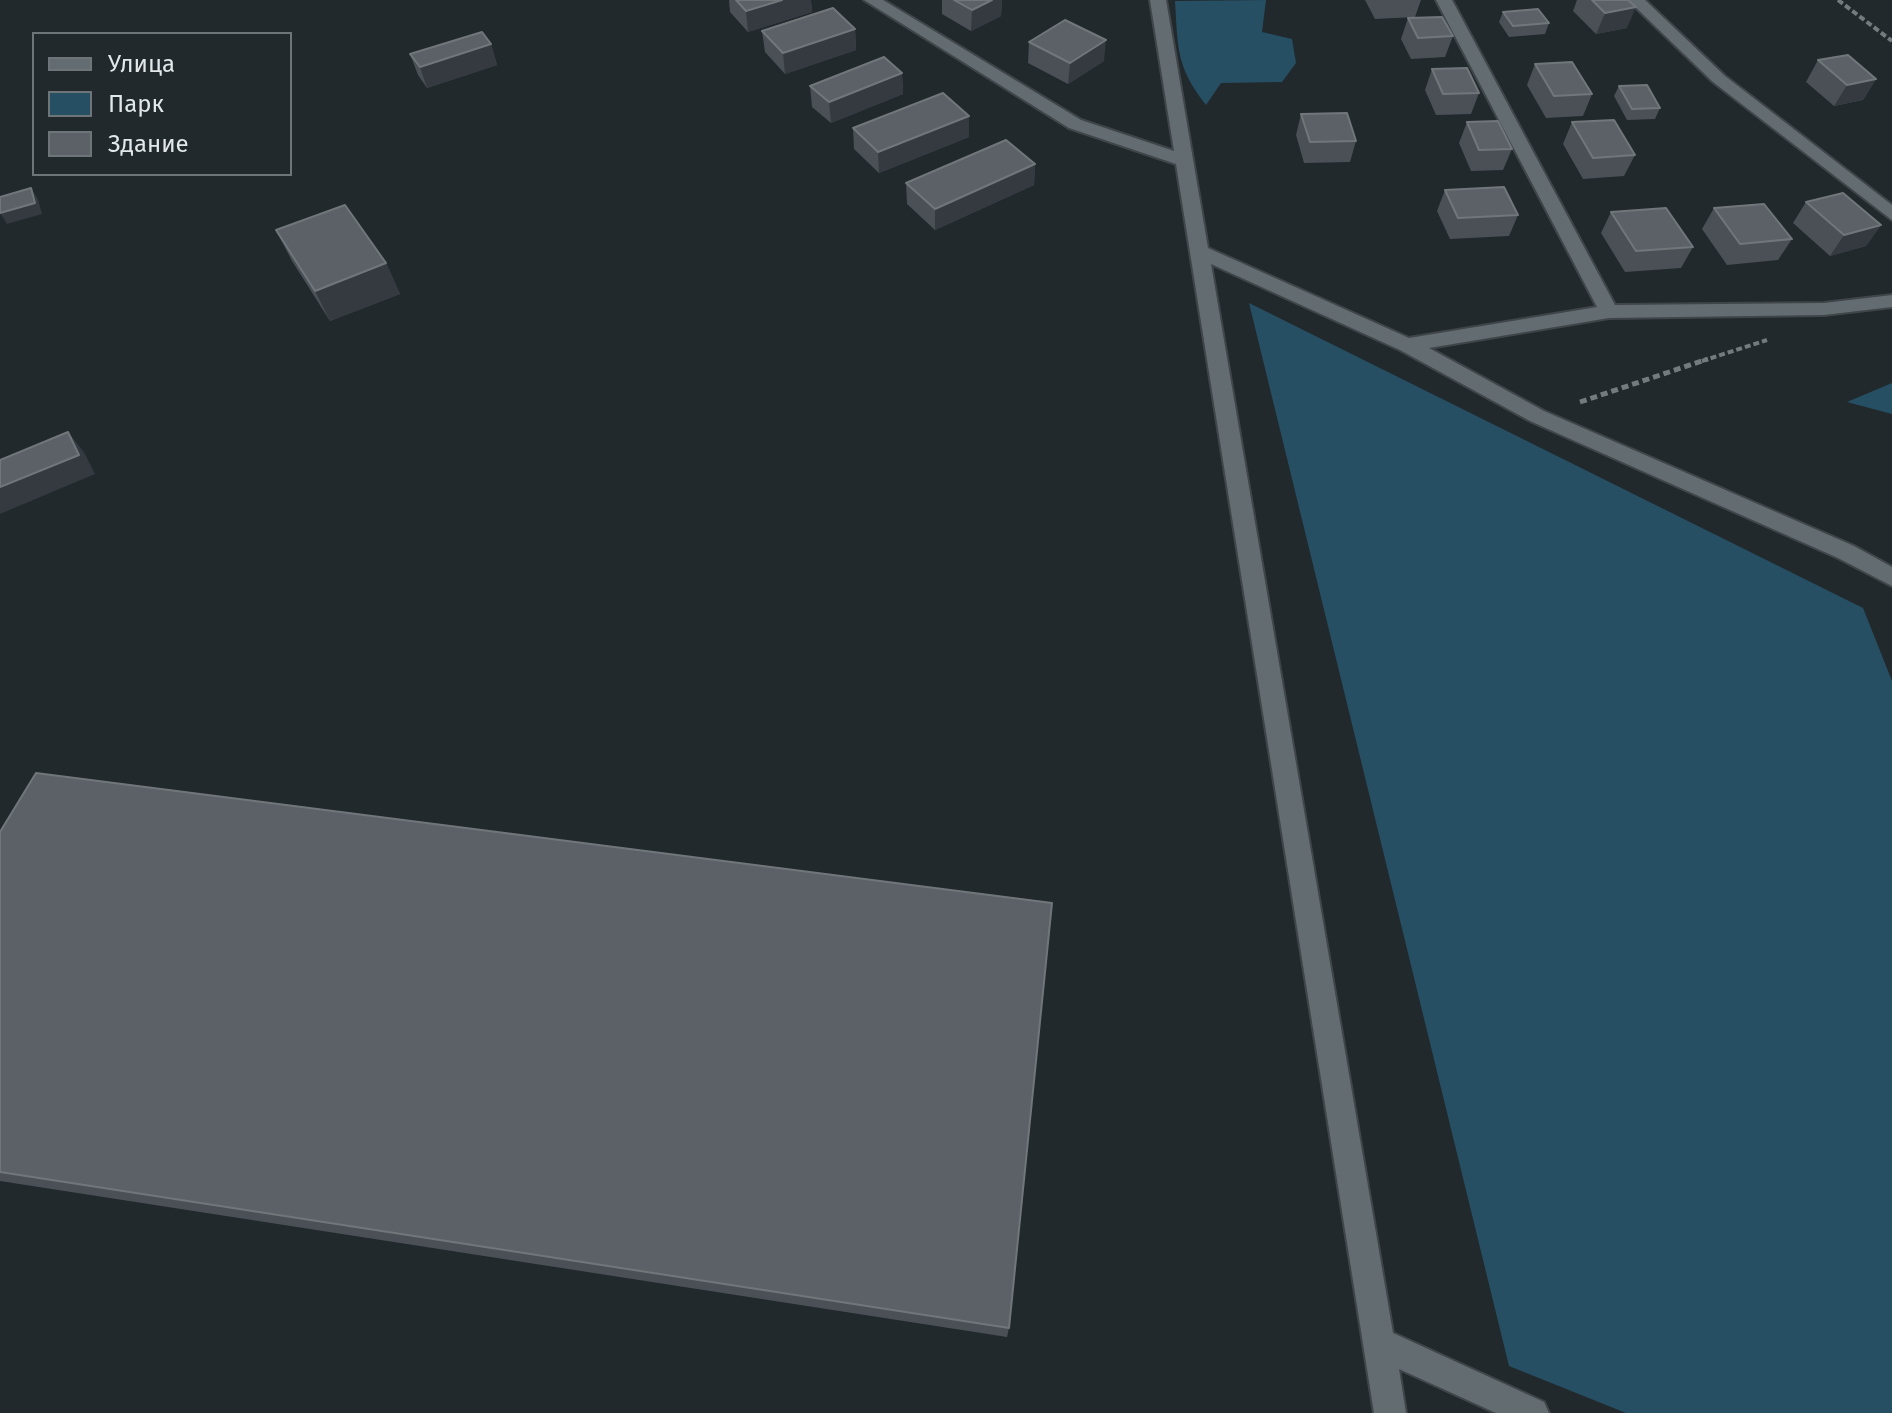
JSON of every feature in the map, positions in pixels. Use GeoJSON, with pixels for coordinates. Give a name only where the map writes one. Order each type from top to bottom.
{"type":"FeatureCollection","features":[{"type":"Feature","properties":{"kind":"street"},"geometry":{"type":"LineString","coordinates":[[872,0],[1075,124],[1186,161]]}},
{"type":"Feature","properties":{"kind":"street"},"geometry":{"type":"LineString","coordinates":[[1158,0],[1390,1413]]}},
{"type":"Feature","properties":{"kind":"street"},"geometry":{"type":"LineString","coordinates":[[1444,0],[1609,312]]}},
{"type":"Feature","properties":{"kind":"street"},"geometry":{"type":"LineString","coordinates":[[1636,0],[1719,79],[1892,214]]}},
{"type":"Feature","properties":{"kind":"street"},"geometry":{"type":"LineString","coordinates":[[1198,251],[1407,345],[1537,416],[1846,552],[1892,577]]}},
{"type":"Feature","properties":{"kind":"street"},"geometry":{"type":"LineString","coordinates":[[1407,345],[1609,312],[1824,309],[1892,301]]}},
{"type":"Feature","properties":{"kind":"street"},"geometry":{"type":"LineString","coordinates":[[1378,1343],[1533,1413]]}},
{"type":"Feature","properties":{"kind":"path"},"geometry":{"type":"LineString","coordinates":[[1838,0],[1892,41]]}},
{"type":"Feature","properties":{"kind":"path"},"geometry":{"type":"LineString","coordinates":[[1537,416],[1762,342],[1824,309]]}},
{"type":"Feature","properties":{"kind":"green space"},"geometry":{"type":"Polygon","coordinates":[[[1266,0],[1262,32],[1292,39],[1296,63],[1282,82],[1221,83],[1206,105],[1189,79],[1180,56],[1175,1],[1266,0]]]}},
{"type":"Feature","properties":{"kind":"green space"},"geometry":{"type":"Polygon","coordinates":[[[1249,303],[1863,608],[1892,681],[1892,1413],[1626,1413],[1509,1366],[1249,303]]]}},
{"type":"Feature","properties":{"kind":"green space"},"geometry":{"type":"Polygon","coordinates":[[[1892,383],[1892,414],[1847,402],[1892,383]]]}},
{"type":"Feature","properties":{"kind":"building"},"geometry":{"type":"Polygon","coordinates":[[[736,0],[782,0],[746,11],[736,0]]]}},
{"type":"Feature","properties":{"kind":"building"},"geometry":{"type":"Polygon","coordinates":[[[954,0],[992,0],[972,10],[954,0]]]}},
{"type":"Feature","properties":{"kind":"building"},"geometry":{"type":"Polygon","coordinates":[[[1592,0],[1628,0],[1636,7],[1605,13],[1592,0]]]}},
{"type":"Feature","properties":{"kind":"building"},"geometry":{"type":"Polygon","coordinates":[[[833,8],[855,29],[783,53],[762,31],[833,8]]]}},
{"type":"Feature","properties":{"kind":"building"},"geometry":{"type":"Polygon","coordinates":[[[1538,9],[1549,23],[1513,26],[1503,12],[1538,9]]]}},
{"type":"Feature","properties":{"kind":"building"},"geometry":{"type":"Polygon","coordinates":[[[1442,17],[1453,36],[1418,38],[1408,18],[1442,17]]]}},
{"type":"Feature","properties":{"kind":"building"},"geometry":{"type":"Polygon","coordinates":[[[1065,20],[1106,40],[1070,63],[1029,42],[1065,20]]]}},
{"type":"Feature","properties":{"kind":"building"},"geometry":{"type":"Polygon","coordinates":[[[482,32],[491,44],[420,67],[410,54],[482,32]]]}},
{"type":"Feature","properties":{"kind":"building"},"geometry":{"type":"Polygon","coordinates":[[[1848,55],[1876,79],[1847,85],[1818,60],[1848,55]]]}},
{"type":"Feature","properties":{"kind":"building"},"geometry":{"type":"Polygon","coordinates":[[[884,57],[902,73],[829,102],[810,86],[884,57]]]}},
{"type":"Feature","properties":{"kind":"building"},"geometry":{"type":"Polygon","coordinates":[[[1572,62],[1592,94],[1554,96],[1535,64],[1572,62]]]}},
{"type":"Feature","properties":{"kind":"building"},"geometry":{"type":"Polygon","coordinates":[[[1467,68],[1479,93],[1443,94],[1432,69],[1467,68]]]}},
{"type":"Feature","properties":{"kind":"building"},"geometry":{"type":"Polygon","coordinates":[[[1647,85],[1660,108],[1632,109],[1619,86],[1647,85]]]}},
{"type":"Feature","properties":{"kind":"building"},"geometry":{"type":"Polygon","coordinates":[[[943,93],[969,116],[878,152],[853,128],[943,93]]]}},
{"type":"Feature","properties":{"kind":"building"},"geometry":{"type":"Polygon","coordinates":[[[1347,113],[1356,141],[1310,142],[1301,114],[1347,113]]]}},
{"type":"Feature","properties":{"kind":"building"},"geometry":{"type":"Polygon","coordinates":[[[1614,120],[1635,155],[1593,158],[1572,122],[1614,120]]]}},
{"type":"Feature","properties":{"kind":"building"},"geometry":{"type":"Polygon","coordinates":[[[1498,121],[1512,149],[1479,150],[1467,122],[1498,121]]]}},
{"type":"Feature","properties":{"kind":"building"},"geometry":{"type":"Polygon","coordinates":[[[1006,140],[1035,164],[935,209],[906,183],[1006,140]]]}},
{"type":"Feature","properties":{"kind":"building"},"geometry":{"type":"Polygon","coordinates":[[[1504,187],[1518,215],[1458,218],[1445,190],[1504,187]]]}},
{"type":"Feature","properties":{"kind":"building"},"geometry":{"type":"Polygon","coordinates":[[[31,188],[35,203],[0,213],[0,197],[31,188]]]}},
{"type":"Feature","properties":{"kind":"building"},"geometry":{"type":"Polygon","coordinates":[[[1843,193],[1881,225],[1844,235],[1806,202],[1843,193]]]}},
{"type":"Feature","properties":{"kind":"building"},"geometry":{"type":"Polygon","coordinates":[[[1764,204],[1792,239],[1740,244],[1714,208],[1764,204]]]}},
{"type":"Feature","properties":{"kind":"building"},"geometry":{"type":"Polygon","coordinates":[[[345,205],[386,263],[315,291],[276,230],[345,205]]]}},
{"type":"Feature","properties":{"kind":"building"},"geometry":{"type":"Polygon","coordinates":[[[1666,208],[1693,247],[1636,251],[1611,212],[1666,208]]]}},
{"type":"Feature","properties":{"kind":"building"},"geometry":{"type":"Polygon","coordinates":[[[68,432],[79,455],[0,487],[0,460],[68,432]]]}},
{"type":"Feature","properties":{"kind":"building"},"geometry":{"type":"Polygon","coordinates":[[[36,773],[1052,903],[1009,1328],[0,1172],[0,832],[36,773]]]}}]}
